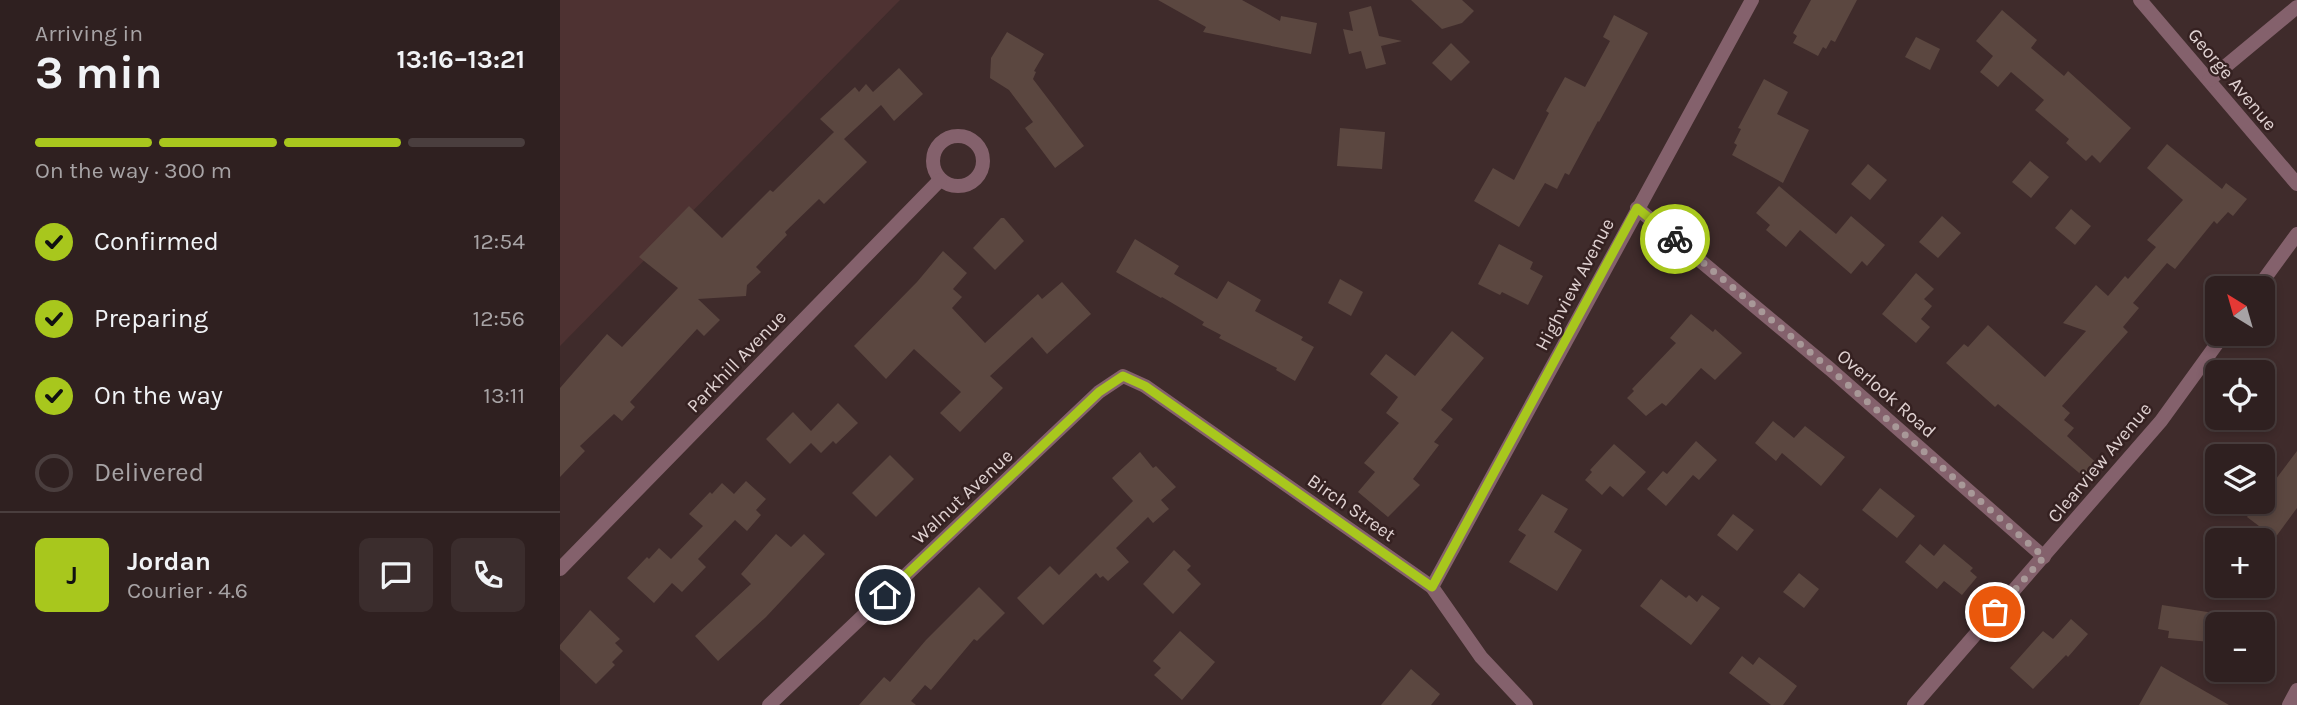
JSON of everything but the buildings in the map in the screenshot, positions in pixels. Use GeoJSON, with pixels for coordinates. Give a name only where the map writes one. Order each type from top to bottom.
{"type":"FeatureCollection","features":[{"type":"Feature","properties":{"kind":"street","name":"Highview Avenue"},"geometry":{"type":"LineString","coordinates":[[1432,587],[1752,0]]}},
{"type":"Feature","properties":{"kind":"street","name":"George Avenue"},"geometry":{"type":"LineString","coordinates":[[2140,0],[2297,184]]}},
{"type":"Feature","properties":{"kind":"street"},"geometry":{"type":"LineString","coordinates":[[2209,80],[2297,7]]}},
{"type":"Feature","properties":{"kind":"street","name":"Parkhill Avenue"},"geometry":{"type":"LineString","coordinates":[[560,569],[940,180]]}},
{"type":"Feature","properties":{"kind":"street","name":"Overlook Road"},"geometry":{"type":"LineString","coordinates":[[1637,208],[1830,369],[2044,557]]}},
{"type":"Feature","properties":{"kind":"street"},"geometry":{"type":"LineString","coordinates":[[2266,276],[2297,234]]}},
{"type":"Feature","properties":{"kind":"street","name":"Clearview Avenue"},"geometry":{"type":"LineString","coordinates":[[1914,705],[2161,421],[2215,346]]}},
{"type":"Feature","properties":{"kind":"street","name":"Birch Street"},"geometry":{"type":"LineString","coordinates":[[1123,376],[1145,386],[1167,401],[1432,587],[1481,657],[1527,705]]}},
{"type":"Feature","properties":{"kind":"street","name":"Walnut Avenue"},"geometry":{"type":"LineString","coordinates":[[769,705],[1099,392],[1123,376]]}},
{"type":"Feature","properties":{"kind":"street"},"geometry":{"type":"LineString","coordinates":[[2289,705],[2297,690]]}},
{"type":"Feature","properties":{"kind":"shaded area"},"geometry":{"type":"Polygon","coordinates":[[[560,0],[900,0],[560,346],[560,0]]]}},
{"type":"Feature","properties":{"kind":"way so far"},"geometry":{"type":"LineString","coordinates":[[1675,239],[1830,369],[2044,557],[1995,612]]}},
{"type":"Feature","properties":{"kind":"route"},"geometry":{"type":"LineString","coordinates":[[885,595],[1099,392],[1123,376],[1145,386],[1432,587],[1637,208],[1675,239]]}}]}
